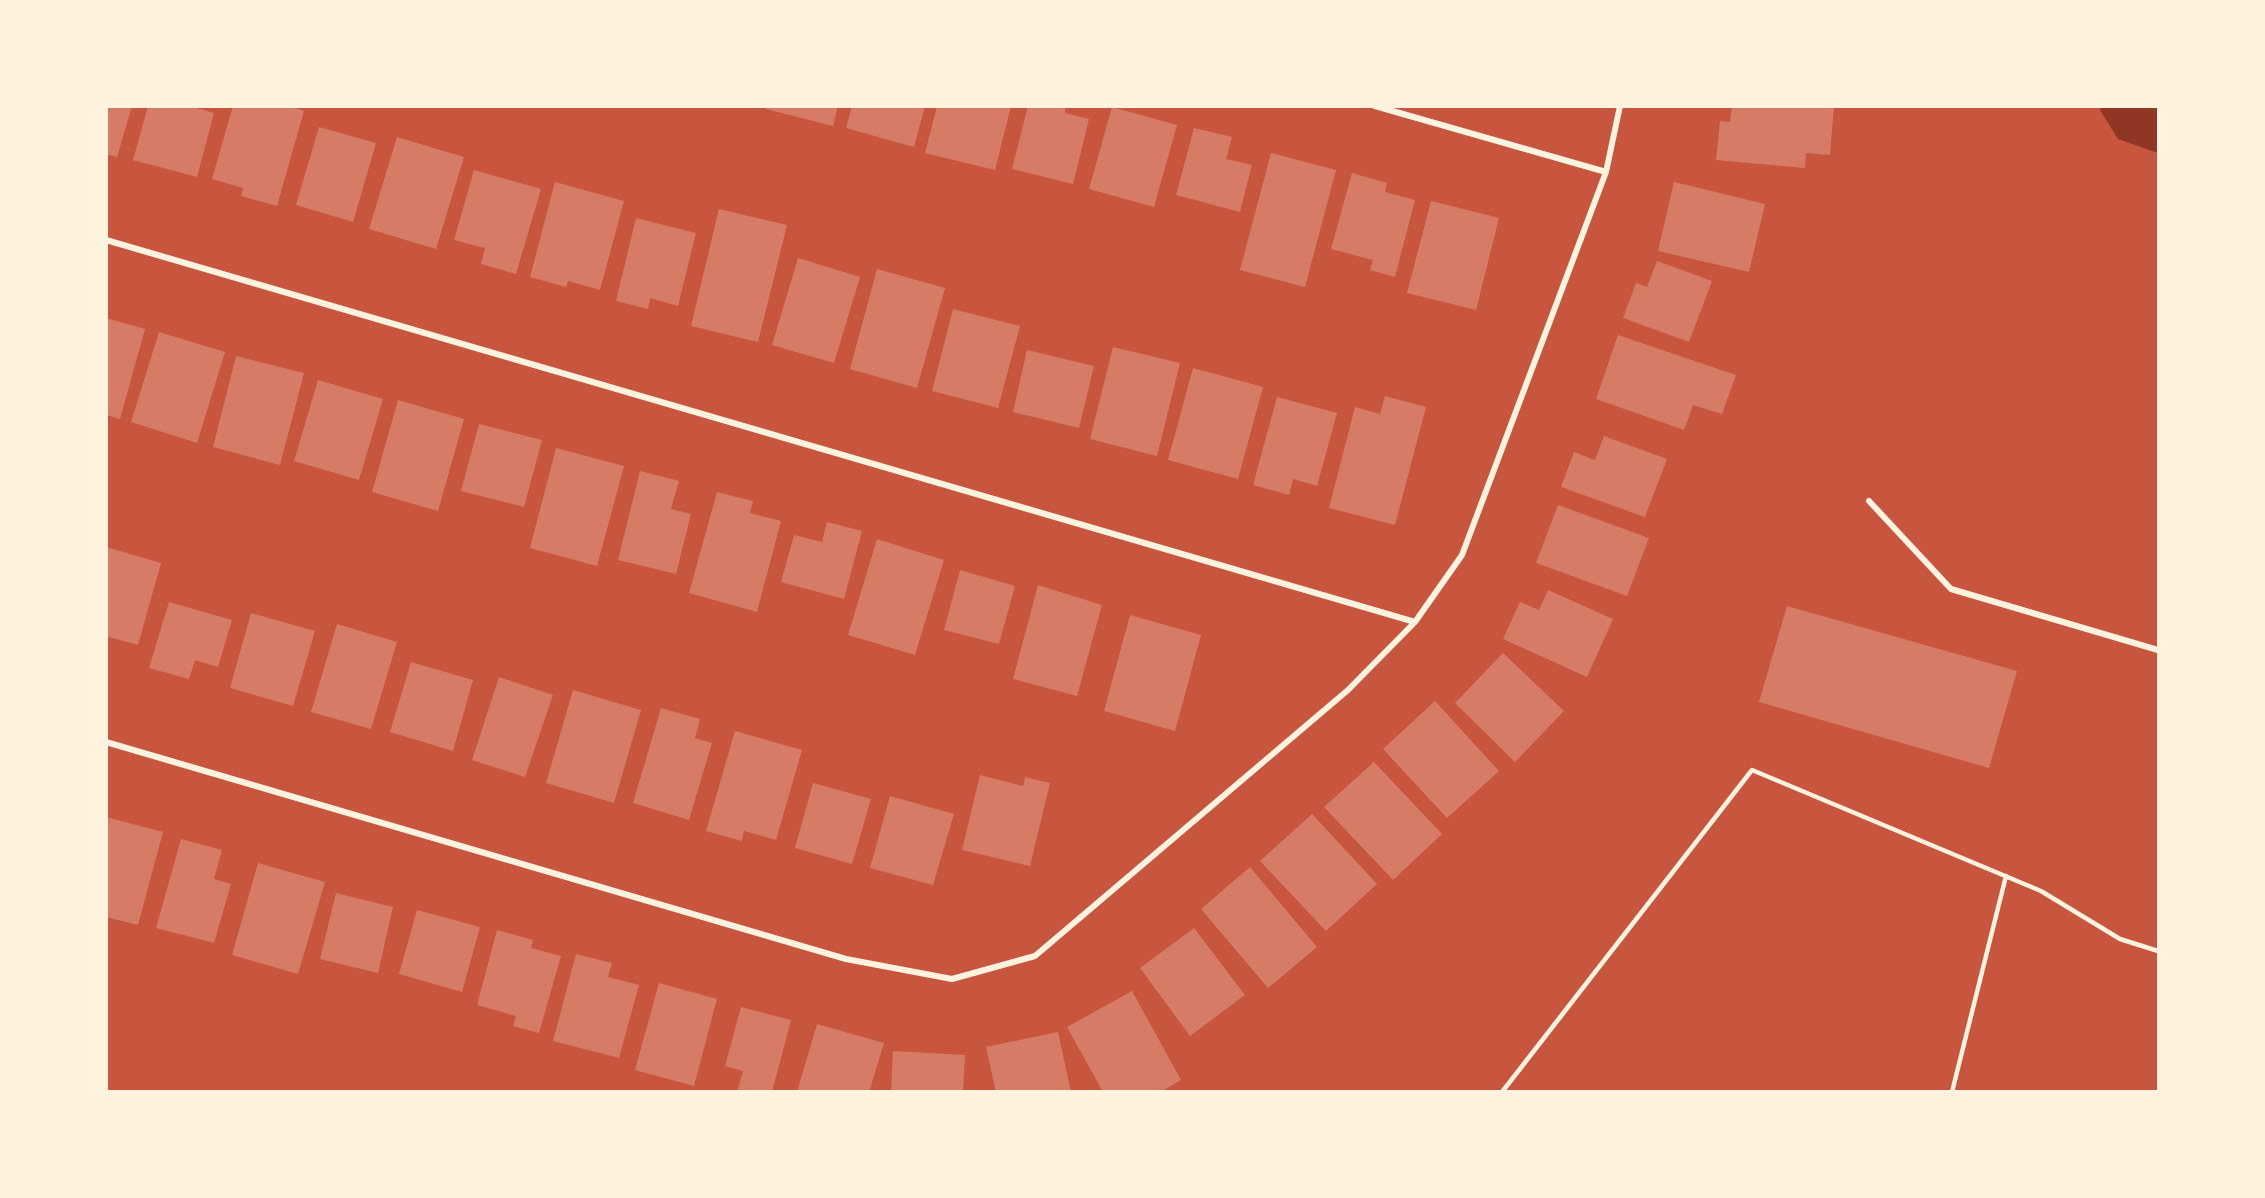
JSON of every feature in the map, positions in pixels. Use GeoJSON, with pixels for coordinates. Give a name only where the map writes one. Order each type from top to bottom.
{"type":"FeatureCollection","features":[{"type":"Feature","properties":{"kind":"street"},"geometry":{"type":"LineString","coordinates":[[1375,106],[1606,172]]}},
{"type":"Feature","properties":{"kind":"street"},"geometry":{"type":"LineString","coordinates":[[106,742],[846,959],[952,979],[1035,956],[1348,690],[1415,622],[1462,555],[1606,172],[1620,106]]}},
{"type":"Feature","properties":{"kind":"street"},"geometry":{"type":"LineString","coordinates":[[106,240],[1415,622]]}},
{"type":"Feature","properties":{"kind":"street"},"geometry":{"type":"LineString","coordinates":[[1869,501],[1952,589],[2158,650]]}},
{"type":"Feature","properties":{"kind":"lane"},"geometry":{"type":"LineString","coordinates":[[1502,1092],[1752,770],[2041,891],[2120,939],[2158,951]]}},
{"type":"Feature","properties":{"kind":"lane"},"geometry":{"type":"LineString","coordinates":[[1952,1092],[2006,876]]}},
{"type":"Feature","properties":{"kind":"shaded area"},"geometry":{"type":"Polygon","coordinates":[[[2102,107],[2158,107],[2158,153],[2118,139],[2100,110],[2102,107]]]}},
{"type":"Feature","properties":{"kind":"building"},"geometry":{"type":"Polygon","coordinates":[[[106,106],[132,106],[117,157],[106,154],[106,106]]]}},
{"type":"Feature","properties":{"kind":"building"},"geometry":{"type":"Polygon","coordinates":[[[148,106],[189,106],[214,113],[197,177],[133,160],[148,106]]]}},
{"type":"Feature","properties":{"kind":"building"},"geometry":{"type":"Polygon","coordinates":[[[233,106],[289,106],[304,111],[277,206],[241,196],[243,188],[212,179],[233,106]]]}},
{"type":"Feature","properties":{"kind":"building"},"geometry":{"type":"Polygon","coordinates":[[[766,106],[838,106],[833,126],[766,109],[766,106]]]}},
{"type":"Feature","properties":{"kind":"building"},"geometry":{"type":"Polygon","coordinates":[[[852,106],[925,106],[914,147],[846,128],[852,106]]]}},
{"type":"Feature","properties":{"kind":"building"},"geometry":{"type":"Polygon","coordinates":[[[937,106],[1011,106],[995,170],[925,153],[937,106]]]}},
{"type":"Feature","properties":{"kind":"building"},"geometry":{"type":"Polygon","coordinates":[[[1028,106],[1066,106],[1065,113],[1089,119],[1073,184],[1012,169],[1028,106]]]}},
{"type":"Feature","properties":{"kind":"building"},"geometry":{"type":"Polygon","coordinates":[[[1732,106],[1834,106],[1830,155],[1806,153],[1805,168],[1716,160],[1720,121],[1730,122],[1732,106]]]}},
{"type":"Feature","properties":{"kind":"building"},"geometry":{"type":"Polygon","coordinates":[[[1112,107],[1177,125],[1154,207],[1089,189],[1112,107]]]}},
{"type":"Feature","properties":{"kind":"building"},"geometry":{"type":"Polygon","coordinates":[[[319,127],[376,143],[353,222],[296,205],[319,127]]]}},
{"type":"Feature","properties":{"kind":"building"},"geometry":{"type":"Polygon","coordinates":[[[1194,128],[1232,137],[1226,159],[1252,165],[1240,212],[1176,195],[1194,128]]]}},
{"type":"Feature","properties":{"kind":"building"},"geometry":{"type":"Polygon","coordinates":[[[397,137],[464,157],[436,249],[369,229],[397,137]]]}},
{"type":"Feature","properties":{"kind":"building"},"geometry":{"type":"Polygon","coordinates":[[[1271,153],[1336,170],[1305,287],[1240,270],[1271,153]]]}},
{"type":"Feature","properties":{"kind":"building"},"geometry":{"type":"Polygon","coordinates":[[[474,170],[541,189],[516,274],[481,264],[485,248],[454,240],[474,170]]]}},
{"type":"Feature","properties":{"kind":"building"},"geometry":{"type":"Polygon","coordinates":[[[1352,173],[1387,183],[1385,192],[1415,200],[1395,277],[1370,270],[1373,260],[1331,249],[1352,173]]]}},
{"type":"Feature","properties":{"kind":"building"},"geometry":{"type":"Polygon","coordinates":[[[555,182],[624,201],[600,290],[568,281],[566,287],[530,277],[555,182]]]}},
{"type":"Feature","properties":{"kind":"building"},"geometry":{"type":"Polygon","coordinates":[[[1674,182],[1765,204],[1749,272],[1658,251],[1674,182]]]}},
{"type":"Feature","properties":{"kind":"building"},"geometry":{"type":"Polygon","coordinates":[[[1431,201],[1499,218],[1476,310],[1407,293],[1431,201]]]}},
{"type":"Feature","properties":{"kind":"building"},"geometry":{"type":"Polygon","coordinates":[[[719,209],[787,225],[758,342],[691,326],[719,209]]]}},
{"type":"Feature","properties":{"kind":"building"},"geometry":{"type":"Polygon","coordinates":[[[636,218],[696,233],[678,306],[650,298],[648,309],[616,301],[636,218]]]}},
{"type":"Feature","properties":{"kind":"building"},"geometry":{"type":"Polygon","coordinates":[[[798,258],[860,277],[834,363],[772,345],[798,258]]]}},
{"type":"Feature","properties":{"kind":"building"},"geometry":{"type":"Polygon","coordinates":[[[1657,261],[1712,281],[1689,342],[1623,318],[1636,283],[1647,287],[1657,261]]]}},
{"type":"Feature","properties":{"kind":"building"},"geometry":{"type":"Polygon","coordinates":[[[877,269],[945,288],[917,388],[850,369],[877,269]]]}},
{"type":"Feature","properties":{"kind":"building"},"geometry":{"type":"Polygon","coordinates":[[[953,309],[1020,326],[998,408],[932,391],[953,309]]]}},
{"type":"Feature","properties":{"kind":"building"},"geometry":{"type":"Polygon","coordinates":[[[106,318],[145,329],[120,419],[106,415],[106,318]]]}},
{"type":"Feature","properties":{"kind":"building"},"geometry":{"type":"Polygon","coordinates":[[[159,332],[225,352],[197,443],[131,422],[159,332]]]}},
{"type":"Feature","properties":{"kind":"building"},"geometry":{"type":"Polygon","coordinates":[[[1618,335],[1736,375],[1722,414],[1693,405],[1684,430],[1596,399],[1618,335]]]}},
{"type":"Feature","properties":{"kind":"building"},"geometry":{"type":"Polygon","coordinates":[[[1113,347],[1180,363],[1157,456],[1090,439],[1113,347]]]}},
{"type":"Feature","properties":{"kind":"building"},"geometry":{"type":"Polygon","coordinates":[[[1027,350],[1094,366],[1079,428],[1013,412],[1027,350]]]}},
{"type":"Feature","properties":{"kind":"building"},"geometry":{"type":"Polygon","coordinates":[[[236,356],[304,373],[280,465],[213,447],[236,356]]]}},
{"type":"Feature","properties":{"kind":"building"},"geometry":{"type":"Polygon","coordinates":[[[1193,368],[1263,387],[1238,479],[1168,460],[1193,368]]]}},
{"type":"Feature","properties":{"kind":"building"},"geometry":{"type":"Polygon","coordinates":[[[318,380],[383,399],[359,480],[294,461],[318,380]]]}},
{"type":"Feature","properties":{"kind":"building"},"geometry":{"type":"Polygon","coordinates":[[[1385,396],[1426,407],[1395,525],[1329,508],[1355,407],[1380,414],[1385,396]]]}},
{"type":"Feature","properties":{"kind":"building"},"geometry":{"type":"Polygon","coordinates":[[[1277,397],[1337,413],[1317,486],[1293,479],[1289,495],[1253,485],[1277,397]]]}},
{"type":"Feature","properties":{"kind":"building"},"geometry":{"type":"Polygon","coordinates":[[[398,400],[464,419],[438,511],[372,492],[398,400]]]}},
{"type":"Feature","properties":{"kind":"building"},"geometry":{"type":"Polygon","coordinates":[[[479,424],[542,440],[524,507],[461,491],[479,424]]]}},
{"type":"Feature","properties":{"kind":"building"},"geometry":{"type":"Polygon","coordinates":[[[1604,436],[1667,459],[1645,517],[1561,487],[1574,452],[1595,460],[1604,436]]]}},
{"type":"Feature","properties":{"kind":"building"},"geometry":{"type":"Polygon","coordinates":[[[556,448],[624,466],[597,566],[530,548],[556,448]]]}},
{"type":"Feature","properties":{"kind":"building"},"geometry":{"type":"Polygon","coordinates":[[[640,471],[679,481],[671,509],[691,514],[676,574],[618,560],[640,471]]]}},
{"type":"Feature","properties":{"kind":"building"},"geometry":{"type":"Polygon","coordinates":[[[717,492],[753,501],[750,513],[781,521],[757,612],[689,593],[717,492]]]}},
{"type":"Feature","properties":{"kind":"building"},"geometry":{"type":"Polygon","coordinates":[[[1558,505],[1649,538],[1627,596],[1536,563],[1558,505]]]}},
{"type":"Feature","properties":{"kind":"building"},"geometry":{"type":"Polygon","coordinates":[[[827,522],[862,531],[844,599],[781,582],[794,535],[822,542],[827,522]]]}},
{"type":"Feature","properties":{"kind":"building"},"geometry":{"type":"Polygon","coordinates":[[[877,539],[944,560],[915,655],[848,635],[877,539]]]}},
{"type":"Feature","properties":{"kind":"building"},"geometry":{"type":"Polygon","coordinates":[[[106,547],[161,563],[138,645],[109,637],[106,645],[106,547]]]}},
{"type":"Feature","properties":{"kind":"building"},"geometry":{"type":"Polygon","coordinates":[[[960,570],[1015,586],[999,644],[944,630],[960,570]]]}},
{"type":"Feature","properties":{"kind":"building"},"geometry":{"type":"Polygon","coordinates":[[[1038,585],[1102,605],[1077,696],[1013,679],[1038,585]]]}},
{"type":"Feature","properties":{"kind":"building"},"geometry":{"type":"Polygon","coordinates":[[[1548,590],[1613,619],[1587,677],[1503,639],[1520,602],[1539,610],[1548,590]]]}},
{"type":"Feature","properties":{"kind":"building"},"geometry":{"type":"Polygon","coordinates":[[[169,602],[232,620],[218,667],[195,660],[189,679],[149,668],[169,602]]]}},
{"type":"Feature","properties":{"kind":"building"},"geometry":{"type":"Polygon","coordinates":[[[1787,606],[2017,671],[1989,768],[1759,702],[1787,606]]]}},
{"type":"Feature","properties":{"kind":"building"},"geometry":{"type":"Polygon","coordinates":[[[251,613],[315,631],[293,706],[230,688],[251,613]]]}},
{"type":"Feature","properties":{"kind":"building"},"geometry":{"type":"Polygon","coordinates":[[[1130,615],[1201,635],[1175,731],[1104,711],[1130,615]]]}},
{"type":"Feature","properties":{"kind":"building"},"geometry":{"type":"Polygon","coordinates":[[[337,624],[397,642],[371,729],[311,712],[337,624]]]}},
{"type":"Feature","properties":{"kind":"building"},"geometry":{"type":"Polygon","coordinates":[[[1503,653],[1564,711],[1515,762],[1455,703],[1503,653]]]}},
{"type":"Feature","properties":{"kind":"building"},"geometry":{"type":"Polygon","coordinates":[[[411,662],[473,680],[453,751],[390,732],[411,662]]]}},
{"type":"Feature","properties":{"kind":"building"},"geometry":{"type":"Polygon","coordinates":[[[499,677],[553,695],[525,777],[472,760],[499,677]]]}},
{"type":"Feature","properties":{"kind":"building"},"geometry":{"type":"Polygon","coordinates":[[[573,690],[641,710],[614,803],[546,783],[573,690]]]}},
{"type":"Feature","properties":{"kind":"building"},"geometry":{"type":"Polygon","coordinates":[[[1435,701],[1499,771],[1447,818],[1383,749],[1435,701]]]}},
{"type":"Feature","properties":{"kind":"building"},"geometry":{"type":"Polygon","coordinates":[[[661,708],[700,719],[695,738],[712,743],[689,820],[633,803],[661,708]]]}},
{"type":"Feature","properties":{"kind":"building"},"geometry":{"type":"Polygon","coordinates":[[[735,731],[802,750],[776,840],[744,831],[742,841],[706,831],[735,731]]]}},
{"type":"Feature","properties":{"kind":"building"},"geometry":{"type":"Polygon","coordinates":[[[1374,762],[1442,834],[1393,880],[1324,807],[1374,762]]]}},
{"type":"Feature","properties":{"kind":"building"},"geometry":{"type":"Polygon","coordinates":[[[980,775],[1023,786],[1025,777],[1050,783],[1030,866],[962,850],[980,775]]]}},
{"type":"Feature","properties":{"kind":"building"},"geometry":{"type":"Polygon","coordinates":[[[813,783],[871,799],[852,864],[795,848],[813,783]]]}},
{"type":"Feature","properties":{"kind":"building"},"geometry":{"type":"Polygon","coordinates":[[[890,796],[954,814],[933,885],[870,868],[890,796]]]}},
{"type":"Feature","properties":{"kind":"building"},"geometry":{"type":"Polygon","coordinates":[[[1312,814],[1377,884],[1326,931],[1260,861],[1312,814]]]}},
{"type":"Feature","properties":{"kind":"building"},"geometry":{"type":"Polygon","coordinates":[[[106,817],[163,832],[138,925],[106,917],[106,817]]]}},
{"type":"Feature","properties":{"kind":"building"},"geometry":{"type":"Polygon","coordinates":[[[181,839],[222,850],[214,879],[231,884],[214,943],[156,928],[181,839]]]}},
{"type":"Feature","properties":{"kind":"building"},"geometry":{"type":"Polygon","coordinates":[[[258,863],[325,882],[298,974],[232,955],[258,863]]]}},
{"type":"Feature","properties":{"kind":"building"},"geometry":{"type":"Polygon","coordinates":[[[1250,867],[1317,947],[1268,988],[1201,909],[1250,867]]]}},
{"type":"Feature","properties":{"kind":"building"},"geometry":{"type":"Polygon","coordinates":[[[336,893],[393,907],[378,973],[320,959],[336,893]]]}},
{"type":"Feature","properties":{"kind":"building"},"geometry":{"type":"Polygon","coordinates":[[[417,910],[480,927],[462,992],[399,974],[417,910]]]}},
{"type":"Feature","properties":{"kind":"building"},"geometry":{"type":"Polygon","coordinates":[[[1194,928],[1245,995],[1190,1036],[1140,968],[1194,928]]]}},
{"type":"Feature","properties":{"kind":"building"},"geometry":{"type":"Polygon","coordinates":[[[497,930],[533,940],[531,948],[561,956],[539,1033],[513,1026],[516,1016],[477,1005],[497,930]]]}},
{"type":"Feature","properties":{"kind":"building"},"geometry":{"type":"Polygon","coordinates":[[[576,954],[612,963],[608,977],[639,985],[619,1058],[553,1041],[576,954]]]}},
{"type":"Feature","properties":{"kind":"building"},"geometry":{"type":"Polygon","coordinates":[[[659,983],[717,999],[694,1086],[635,1070],[659,983]]]}},
{"type":"Feature","properties":{"kind":"building"},"geometry":{"type":"Polygon","coordinates":[[[1132,991],[1181,1080],[1160,1092],[1103,1092],[1067,1027],[1132,991]]]}},
{"type":"Feature","properties":{"kind":"building"},"geometry":{"type":"Polygon","coordinates":[[[741,1007],[791,1020],[772,1092],[737,1092],[743,1071],[725,1066],[741,1007]]]}},
{"type":"Feature","properties":{"kind":"building"},"geometry":{"type":"Polygon","coordinates":[[[817,1024],[884,1043],[869,1092],[797,1092],[817,1024]]]}},
{"type":"Feature","properties":{"kind":"building"},"geometry":{"type":"Polygon","coordinates":[[[1058,1032],[1071,1092],[996,1092],[986,1047],[1058,1032]]]}},
{"type":"Feature","properties":{"kind":"building"},"geometry":{"type":"Polygon","coordinates":[[[893,1051],[965,1055],[963,1092],[891,1092],[893,1051]]]}}]}
